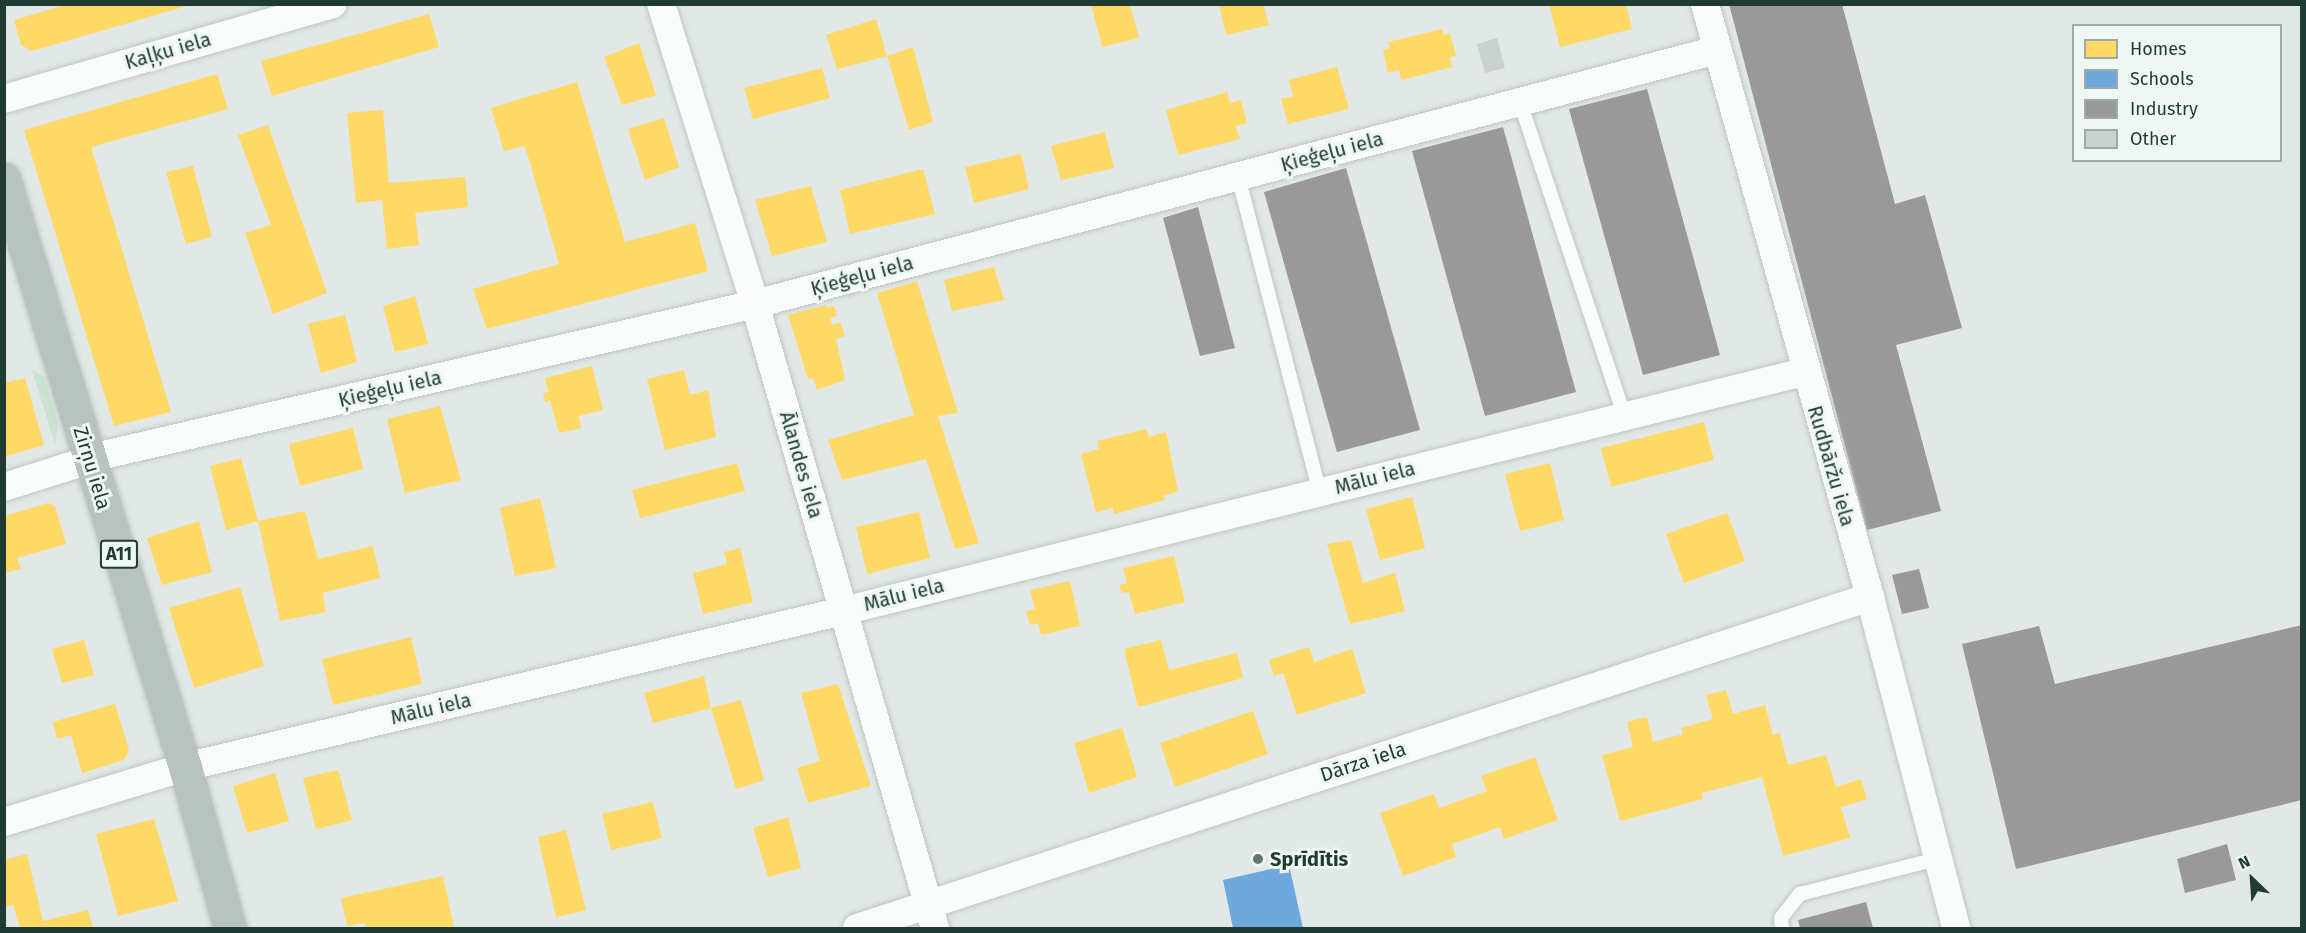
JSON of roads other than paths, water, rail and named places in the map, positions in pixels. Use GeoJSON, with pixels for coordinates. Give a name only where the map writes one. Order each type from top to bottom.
{"type":"FeatureCollection","features":[{"type":"Feature","properties":{"kind":"highway","name":"Zirņu iela"},"geometry":{"type":"LineString","coordinates":[[4,180],[185,767],[230,928]]}},
{"type":"Feature","properties":{"kind":"street","name":"Kaļķu iela"},"geometry":{"type":"LineString","coordinates":[[4,99],[333,4]]}},
{"type":"Feature","properties":{"kind":"street","name":"Ālandes iela"},"geometry":{"type":"LineString","coordinates":[[661,4],[755,304],[932,916]]}},
{"type":"Feature","properties":{"kind":"street","name":"Rudbāržu iela"},"geometry":{"type":"LineString","coordinates":[[1705,4],[1804,372],[1870,597],[1936,859],[1956,928]]}},
{"type":"Feature","properties":{"kind":"street","name":"Ķieģeļu iela"},"geometry":{"type":"LineString","coordinates":[[4,487],[89,460],[755,304],[1717,50]]}},
{"type":"Feature","properties":{"kind":"street","name":"Mālu iela"},"geometry":{"type":"LineString","coordinates":[[4,822],[185,767],[843,610],[1804,372]]}},
{"type":"Feature","properties":{"kind":"street","name":"Dārza iela"},"geometry":{"type":"LineString","coordinates":[[857,928],[932,916],[1870,597]]}},
{"type":"Feature","properties":{"kind":"lane"},"geometry":{"type":"LineString","coordinates":[[1520,102],[1624,415]]}},
{"type":"Feature","properties":{"kind":"lane"},"geometry":{"type":"LineString","coordinates":[[1238,176],[1320,492]]}},
{"type":"Feature","properties":{"kind":"lane"},"geometry":{"type":"LineString","coordinates":[[1782,928],[1781,918],[1800,894],[1936,859]]}},
{"type":"Feature","properties":{"kind":"place","name":"Sprīdītis"},"geometry":{"type":"Point","coordinates":[1258,859]}}]}
